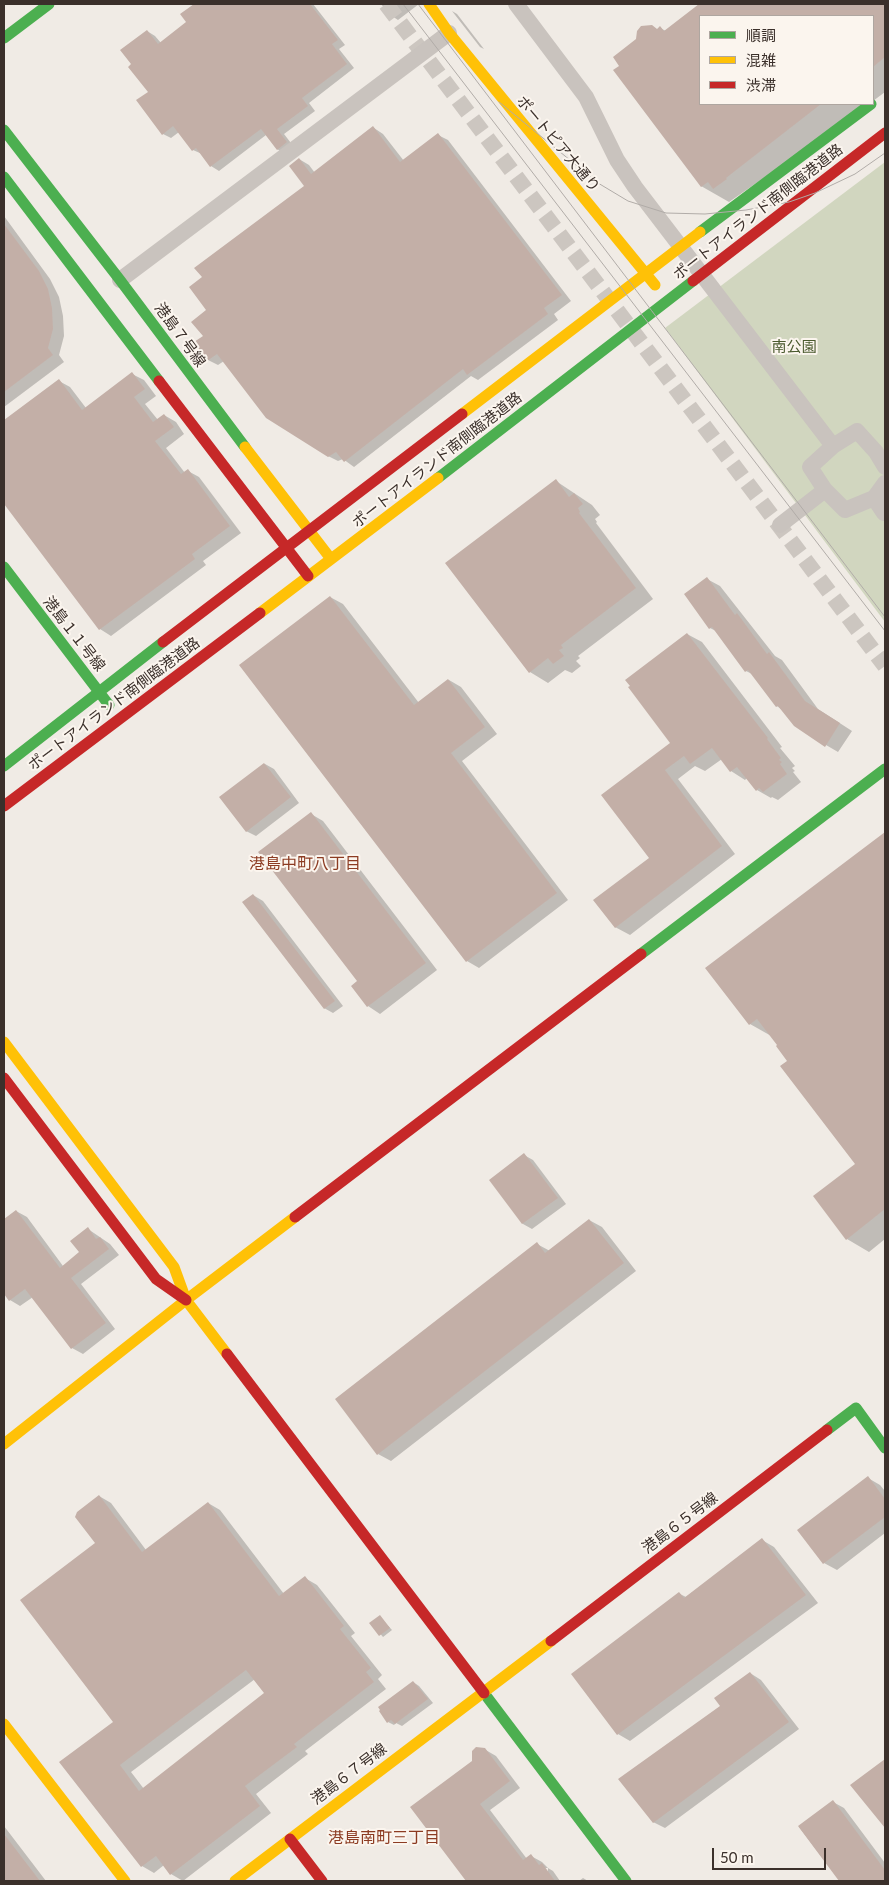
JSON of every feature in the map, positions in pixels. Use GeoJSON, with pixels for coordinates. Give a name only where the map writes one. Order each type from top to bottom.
{"type":"FeatureCollection","features":[{"type":"Feature","properties":{"kind":"street"},"geometry":{"type":"LineString","coordinates":[[4,38],[48,4]]}},
{"type":"Feature","properties":{"kind":"street","name":"ポートピア大通り"},"geometry":{"type":"LineString","coordinates":[[429,4],[449,33],[667,301]]}},
{"type":"Feature","properties":{"kind":"street"},"geometry":{"type":"LineString","coordinates":[[516,4],[586,96],[617,160],[635,187],[833,446]]}},
{"type":"Feature","properties":{"kind":"street"},"geometry":{"type":"LineString","coordinates":[[120,280],[449,33]]}},
{"type":"Feature","properties":{"kind":"street","name":"ポートアイランド南側臨港道路"},"geometry":{"type":"LineString","coordinates":[[4,766],[286,548],[869,105]]}},
{"type":"Feature","properties":{"kind":"street","name":"港島７号線"},"geometry":{"type":"LineString","coordinates":[[4,130],[331,559]]}},
{"type":"Feature","properties":{"kind":"street","name":"ポートアイランド南側臨港道路"},"geometry":{"type":"LineString","coordinates":[[4,806],[331,559],[885,133]]}},
{"type":"Feature","properties":{"kind":"street"},"geometry":{"type":"LineString","coordinates":[[4,177],[308,576]]}},
{"type":"Feature","properties":{"kind":"street"},"geometry":{"type":"LineString","coordinates":[[885,466],[876,452],[857,431],[833,446],[810,467],[825,490],[845,510],[874,498],[885,483]]}},
{"type":"Feature","properties":{"kind":"street"},"geometry":{"type":"LineString","coordinates":[[780,524],[825,490]]}},
{"type":"Feature","properties":{"kind":"street"},"geometry":{"type":"LineString","coordinates":[[874,498],[884,513]]}},
{"type":"Feature","properties":{"kind":"street","name":"港島１１号線"},"geometry":{"type":"LineString","coordinates":[[4,567],[120,718]]}},
{"type":"Feature","properties":{"kind":"street"},"geometry":{"type":"LineString","coordinates":[[4,1444],[186,1300],[885,769]]}},
{"type":"Feature","properties":{"kind":"street"},"geometry":{"type":"LineString","coordinates":[[4,1042],[174,1268],[186,1300],[626,1881]]}},
{"type":"Feature","properties":{"kind":"street"},"geometry":{"type":"LineString","coordinates":[[4,1078],[156,1279],[186,1300]]}},
{"type":"Feature","properties":{"kind":"street","name":"港島６５号線"},"geometry":{"type":"LineString","coordinates":[[483,1691],[856,1408],[885,1448]]}},
{"type":"Feature","properties":{"kind":"street","name":"港島６７号線"},"geometry":{"type":"LineString","coordinates":[[235,1881],[483,1691]]}},
{"type":"Feature","properties":{"kind":"street"},"geometry":{"type":"LineString","coordinates":[[4,1724],[125,1881]]}},
{"type":"Feature","properties":{"kind":"street"},"geometry":{"type":"LineString","coordinates":[[290,1839],[322,1881]]}},
{"type":"Feature","properties":{"kind":"green space","name":"南公園"},"geometry":{"type":"Polygon","coordinates":[[[885,162],[885,622],[665,328],[885,162]]]}},
{"type":"Feature","properties":{"kind":"building"},"geometry":{"type":"Polygon","coordinates":[[[194,4],[310,4],[338,40],[332,44],[347,64],[302,98],[308,106],[277,129],[287,142],[277,150],[261,129],[210,167],[196,148],[192,151],[173,126],[162,135],[136,100],[148,92],[128,67],[131,64],[120,50],[147,30],[158,44],[186,22],[180,14],[194,4]]]}},
{"type":"Feature","properties":{"kind":"building"},"geometry":{"type":"Polygon","coordinates":[[[699,4],[885,4],[885,57],[874,66],[874,15],[699,15],[699,105],[820,105],[713,189],[708,182],[701,187],[613,70],[619,66],[613,57],[636,39],[637,31],[641,26],[652,25],[657,29],[660,26],[664,31],[699,4]]]}},
{"type":"Feature","properties":{"kind":"building"},"geometry":{"type":"Polygon","coordinates":[[[373,126],[400,162],[438,133],[562,295],[544,308],[548,314],[467,375],[463,369],[344,462],[336,452],[328,457],[266,418],[217,354],[207,361],[194,342],[203,336],[191,322],[206,310],[189,287],[202,277],[194,268],[304,186],[289,166],[299,158],[311,174],[373,126]]]}},
{"type":"Feature","properties":{"kind":"building"},"geometry":{"type":"Polygon","coordinates":[[[4,224],[39,271],[48,289],[52,308],[53,329],[48,348],[53,355],[4,392],[4,224]]]}},
{"type":"Feature","properties":{"kind":"building"},"geometry":{"type":"Polygon","coordinates":[[[132,372],[145,389],[134,397],[153,422],[164,414],[174,427],[155,441],[181,474],[188,469],[230,526],[192,554],[195,559],[99,630],[4,504],[4,420],[59,379],[82,410],[132,372]]]}},
{"type":"Feature","properties":{"kind":"building"},"geometry":{"type":"Polygon","coordinates":[[[556,479],[569,497],[574,493],[583,504],[578,508],[579,513],[636,588],[561,645],[563,648],[559,650],[564,656],[553,664],[548,658],[529,673],[445,563],[556,479]]]}},
{"type":"Feature","properties":{"kind":"building"},"geometry":{"type":"Polygon","coordinates":[[[707,577],[735,615],[737,613],[767,654],[769,652],[805,701],[840,723],[825,747],[794,726],[778,706],[776,707],[748,670],[745,672],[712,627],[709,629],[684,594],[707,577]]]}},
{"type":"Feature","properties":{"kind":"building"},"geometry":{"type":"Polygon","coordinates":[[[330,596],[414,705],[448,679],[485,727],[451,753],[557,893],[466,962],[239,665],[330,596]]]}},
{"type":"Feature","properties":{"kind":"building"},"geometry":{"type":"Polygon","coordinates":[[[687,633],[768,738],[781,758],[779,760],[782,762],[780,764],[787,774],[763,792],[759,788],[756,791],[737,767],[730,772],[712,748],[690,764],[684,756],[665,770],[722,846],[615,928],[593,900],[649,858],[601,795],[670,743],[628,687],[630,686],[625,680],[687,633]]]}},
{"type":"Feature","properties":{"kind":"building"},"geometry":{"type":"Polygon","coordinates":[[[264,763],[291,797],[246,832],[219,797],[264,763]]]}},
{"type":"Feature","properties":{"kind":"building"},"geometry":{"type":"Polygon","coordinates":[[[311,812],[426,963],[367,1007],[351,986],[357,981],[258,852],[311,812]]]}},
{"type":"Feature","properties":{"kind":"building"},"geometry":{"type":"Polygon","coordinates":[[[885,832],[885,1209],[846,1240],[813,1196],[855,1164],[780,1066],[787,1061],[777,1045],[757,1019],[749,1025],[705,968],[885,832]]]}},
{"type":"Feature","properties":{"kind":"building"},"geometry":{"type":"Polygon","coordinates":[[[253,894],[335,1001],[324,1009],[242,902],[253,894]]]}},
{"type":"Feature","properties":{"kind":"building"},"geometry":{"type":"Polygon","coordinates":[[[524,1153],[558,1198],[522,1224],[489,1180],[524,1153]]]}},
{"type":"Feature","properties":{"kind":"building"},"geometry":{"type":"Polygon","coordinates":[[[16,1210],[60,1268],[79,1252],[70,1241],[88,1227],[96,1239],[100,1237],[109,1249],[71,1278],[106,1323],[71,1349],[25,1289],[9,1301],[4,1294],[4,1219],[16,1210]]]}},
{"type":"Feature","properties":{"kind":"building"},"geometry":{"type":"Polygon","coordinates":[[[589,1219],[624,1263],[377,1455],[335,1399],[537,1242],[545,1253],[589,1219]]]}},
{"type":"Feature","properties":{"kind":"building"},"geometry":{"type":"Polygon","coordinates":[[[868,1476],[885,1499],[885,1517],[823,1564],[797,1530],[868,1476]]]}},
{"type":"Feature","properties":{"kind":"building"},"geometry":{"type":"Polygon","coordinates":[[[99,1495],[142,1552],[208,1502],[279,1596],[305,1576],[344,1626],[340,1629],[371,1668],[366,1672],[374,1682],[294,1744],[297,1747],[245,1786],[260,1806],[170,1875],[156,1856],[141,1867],[59,1762],[113,1722],[20,1600],[95,1543],[75,1517],[77,1512],[99,1495]],[[246,1670],[120,1765],[139,1791],[264,1693],[246,1670]]]}},
{"type":"Feature","properties":{"kind":"building"},"geometry":{"type":"Polygon","coordinates":[[[762,1538],[806,1595],[617,1735],[571,1674],[679,1592],[684,1598],[762,1538]]]}},
{"type":"Feature","properties":{"kind":"building"},"geometry":{"type":"Polygon","coordinates":[[[380,1615],[390,1628],[379,1636],[369,1623],[380,1615]]]}},
{"type":"Feature","properties":{"kind":"building"},"geometry":{"type":"Polygon","coordinates":[[[750,1672],[789,1722],[653,1823],[618,1779],[720,1706],[714,1698],[750,1672]]]}},
{"type":"Feature","properties":{"kind":"building"},"geometry":{"type":"Polygon","coordinates":[[[413,1681],[428,1699],[395,1724],[391,1720],[387,1723],[378,1707],[413,1681]]]}},
{"type":"Feature","properties":{"kind":"building"},"geometry":{"type":"Polygon","coordinates":[[[476,1747],[485,1748],[510,1781],[480,1804],[523,1860],[531,1854],[539,1865],[542,1863],[555,1881],[466,1881],[410,1807],[472,1761],[472,1751],[476,1747]]]}},
{"type":"Feature","properties":{"kind":"building"},"geometry":{"type":"Polygon","coordinates":[[[885,1759],[885,1828],[850,1785],[885,1759]]]}},
{"type":"Feature","properties":{"kind":"building"},"geometry":{"type":"Polygon","coordinates":[[[833,1800],[885,1870],[885,1881],[839,1881],[798,1826],[833,1800]]]}},
{"type":"Feature","properties":{"kind":"building"},"geometry":{"type":"Polygon","coordinates":[[[4,1834],[40,1881],[4,1881],[4,1834]]]}},
{"type":"Feature","properties":{"kind":"tunnel"},"geometry":{"type":"LineString","coordinates":[[386,4],[885,666]]}},
{"type":"Feature","properties":{"kind":"tram line"},"geometry":{"type":"LineString","coordinates":[[403,4],[885,631]]}},
{"type":"Feature","properties":{"kind":"tram line"},"geometry":{"type":"LineString","coordinates":[[418,4],[885,617]]}},
{"type":"Feature","properties":{"kind":"tram line"},"geometry":{"type":"LineString","coordinates":[[499,102],[598,183],[628,201],[666,213],[705,214],[746,210],[789,202],[815,193],[855,174],[885,153]]}},
{"type":"Feature","properties":{"kind":"traffic: fast"},"geometry":{"type":"LineString","coordinates":[[4,38],[49,4]]}},
{"type":"Feature","properties":{"kind":"traffic: fast"},"geometry":{"type":"LineString","coordinates":[[700,232],[870,105]]}},
{"type":"Feature","properties":{"kind":"traffic: fast"},"geometry":{"type":"LineString","coordinates":[[4,130],[120,280],[245,447]]}},
{"type":"Feature","properties":{"kind":"traffic: fast"},"geometry":{"type":"LineString","coordinates":[[4,177],[159,381]]}},
{"type":"Feature","properties":{"kind":"traffic: fast"},"geometry":{"type":"LineString","coordinates":[[438,478],[693,281]]}},
{"type":"Feature","properties":{"kind":"traffic: fast"},"geometry":{"type":"LineString","coordinates":[[4,567],[109,705]]}},
{"type":"Feature","properties":{"kind":"traffic: fast"},"geometry":{"type":"LineString","coordinates":[[4,766],[163,642]]}},
{"type":"Feature","properties":{"kind":"traffic: fast"},"geometry":{"type":"LineString","coordinates":[[641,954],[885,769]]}},
{"type":"Feature","properties":{"kind":"traffic: fast"},"geometry":{"type":"LineString","coordinates":[[827,1430],[856,1408],[885,1448]]}},
{"type":"Feature","properties":{"kind":"traffic: fast"},"geometry":{"type":"LineString","coordinates":[[484,1693],[626,1881]]}},
{"type":"Feature","properties":{"kind":"traffic: slow"},"geometry":{"type":"LineString","coordinates":[[429,4],[449,33],[655,285]]}},
{"type":"Feature","properties":{"kind":"traffic: slow"},"geometry":{"type":"LineString","coordinates":[[462,414],[700,232]]}},
{"type":"Feature","properties":{"kind":"traffic: slow"},"geometry":{"type":"LineString","coordinates":[[245,447],[331,559]]}},
{"type":"Feature","properties":{"kind":"traffic: slow"},"geometry":{"type":"LineString","coordinates":[[260,613],[438,478]]}},
{"type":"Feature","properties":{"kind":"traffic: slow"},"geometry":{"type":"LineString","coordinates":[[4,1042],[174,1267],[186,1300],[227,1354]]}},
{"type":"Feature","properties":{"kind":"traffic: slow"},"geometry":{"type":"LineString","coordinates":[[4,1444],[186,1300],[295,1217]]}},
{"type":"Feature","properties":{"kind":"traffic: slow"},"geometry":{"type":"LineString","coordinates":[[235,1881],[551,1641]]}},
{"type":"Feature","properties":{"kind":"traffic: slow"},"geometry":{"type":"LineString","coordinates":[[4,1724],[125,1881]]}},
{"type":"Feature","properties":{"kind":"traffic: jam"},"geometry":{"type":"LineString","coordinates":[[693,281],[885,133]]}},
{"type":"Feature","properties":{"kind":"traffic: jam"},"geometry":{"type":"LineString","coordinates":[[159,381],[308,576]]}},
{"type":"Feature","properties":{"kind":"traffic: jam"},"geometry":{"type":"LineString","coordinates":[[163,642],[462,414]]}},
{"type":"Feature","properties":{"kind":"traffic: jam"},"geometry":{"type":"LineString","coordinates":[[4,806],[260,613]]}},
{"type":"Feature","properties":{"kind":"traffic: jam"},"geometry":{"type":"LineString","coordinates":[[295,1217],[641,954]]}},
{"type":"Feature","properties":{"kind":"traffic: jam"},"geometry":{"type":"LineString","coordinates":[[4,1078],[156,1279],[186,1300]]}},
{"type":"Feature","properties":{"kind":"traffic: jam"},"geometry":{"type":"LineString","coordinates":[[227,1354],[484,1693]]}},
{"type":"Feature","properties":{"kind":"traffic: jam"},"geometry":{"type":"LineString","coordinates":[[551,1641],[827,1430]]}},
{"type":"Feature","properties":{"kind":"traffic: jam"},"geometry":{"type":"LineString","coordinates":[[290,1839],[322,1881]]}},
{"type":"Feature","properties":{"kind":"district","name":"港島中町八丁目"},"geometry":{"type":"Point","coordinates":[305,864]}},
{"type":"Feature","properties":{"kind":"district","name":"港島南町三丁目"},"geometry":{"type":"Point","coordinates":[384,1838]}}]}
